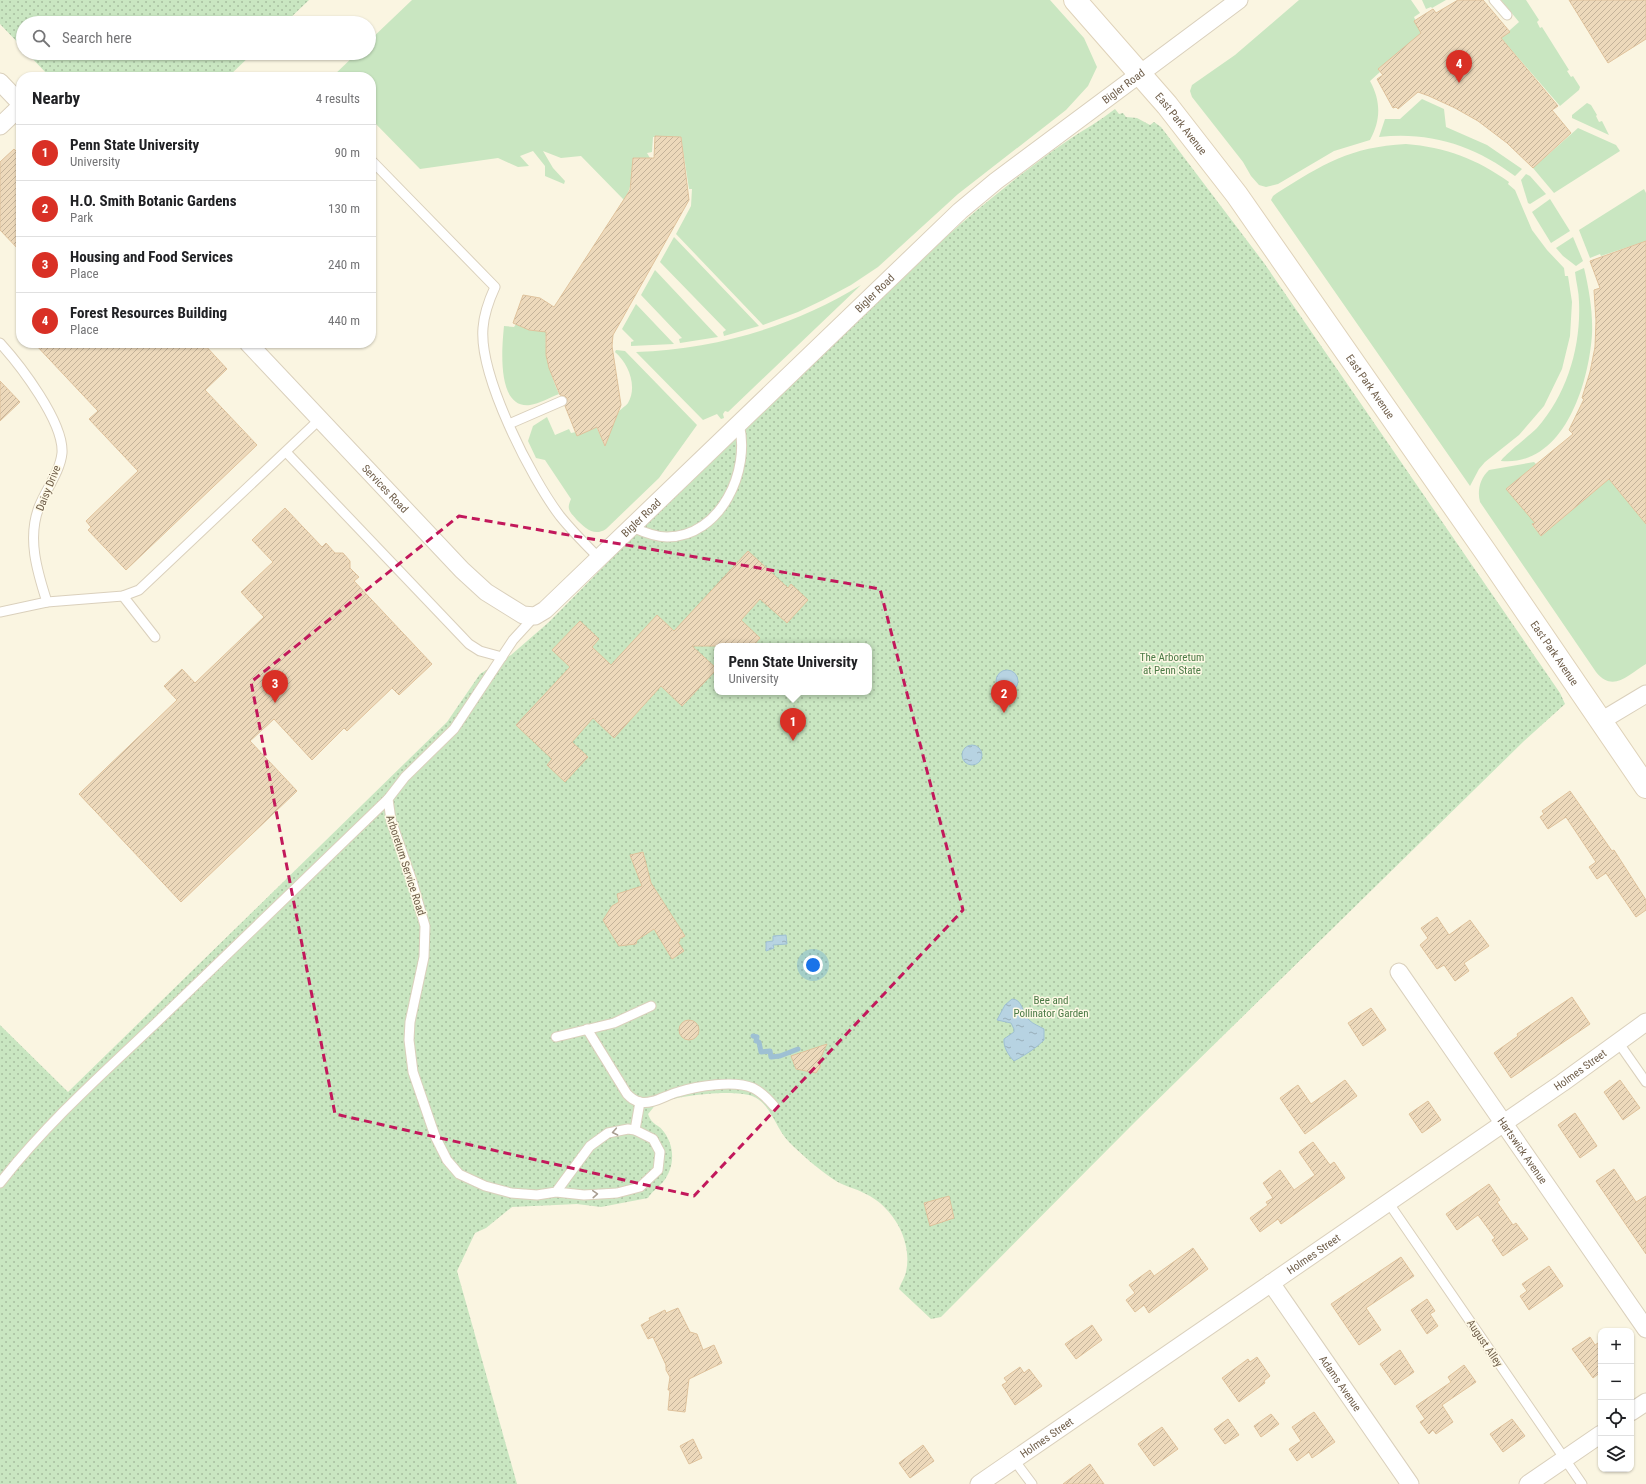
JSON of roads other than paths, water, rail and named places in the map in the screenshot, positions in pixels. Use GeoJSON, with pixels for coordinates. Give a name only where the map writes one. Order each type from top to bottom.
{"type":"FeatureCollection","features":[{"type":"Feature","properties":{"kind":"main road","name":"East Park Avenue"},"geometry":{"type":"LineString","coordinates":[[1075,0],[1167,105],[1237,195],[1646,787]]}},
{"type":"Feature","properties":{"kind":"street","name":"Bigler Road"},"geometry":{"type":"LineString","coordinates":[[535,616],[558,599],[960,211],[996,181],[1239,0]]}},
{"type":"Feature","properties":{"kind":"street"},"geometry":{"type":"LineString","coordinates":[[0,82],[16,100]]}},
{"type":"Feature","properties":{"kind":"street"},"geometry":{"type":"LineString","coordinates":[[0,126],[16,110]]}},
{"type":"Feature","properties":{"kind":"street","name":"Services Road"},"geometry":{"type":"LineString","coordinates":[[253,348],[469,578],[486,592],[510,608],[524,615],[535,616]]}},
{"type":"Feature","properties":{"kind":"street"},"geometry":{"type":"LineString","coordinates":[[1601,721],[1646,694]]}},
{"type":"Feature","properties":{"kind":"street","name":"Hartswick Avenue"},"geometry":{"type":"LineString","coordinates":[[1399,972],[1502,1123],[1646,1329]]}},
{"type":"Feature","properties":{"kind":"street","name":"Holmes Street"},"geometry":{"type":"LineString","coordinates":[[979,1484],[1562,1083],[1646,1022]]}},
{"type":"Feature","properties":{"kind":"street","name":"Adams Avenue"},"geometry":{"type":"LineString","coordinates":[[1271,1283],[1410,1484]]}},
{"type":"Feature","properties":{"kind":"street"},"geometry":{"type":"LineString","coordinates":[[1634,1410],[1646,1402]]}},
{"type":"Feature","properties":{"kind":"street"},"geometry":{"type":"LineString","coordinates":[[1528,1484],[1598,1436]]}},
{"type":"Feature","properties":{"kind":"lane"},"geometry":{"type":"LineString","coordinates":[[1494,0],[1507,16]]}},
{"type":"Feature","properties":{"kind":"lane"},"geometry":{"type":"LineString","coordinates":[[376,165],[495,288],[485,316],[483,328],[484,348],[497,396],[525,459],[550,503],[569,528],[599,558]]}},
{"type":"Feature","properties":{"kind":"lane","name":"Daisy Drive"},"geometry":{"type":"LineString","coordinates":[[0,343],[22,369],[46,406],[59,434],[62,453],[54,476],[39,507],[33,534],[36,568],[46,602]]}},
{"type":"Feature","properties":{"kind":"lane"},"geometry":{"type":"LineString","coordinates":[[509,424],[562,401]]}},
{"type":"Feature","properties":{"kind":"lane"},"geometry":{"type":"LineString","coordinates":[[0,612],[46,602],[104,599],[123,596],[139,590],[320,419]]}},
{"type":"Feature","properties":{"kind":"lane"},"geometry":{"type":"LineString","coordinates":[[632,527],[649,534],[666,537],[676,536],[692,531],[702,525],[721,509],[735,484],[740,463],[742,436],[739,424]]}},
{"type":"Feature","properties":{"kind":"lane"},"geometry":{"type":"LineString","coordinates":[[286,452],[469,644],[480,652],[502,657]]}},
{"type":"Feature","properties":{"kind":"lane"},"geometry":{"type":"LineString","coordinates":[[123,596],[155,637]]}},
{"type":"Feature","properties":{"kind":"lane","name":"Arboretum Service Road"},"geometry":{"type":"LineString","coordinates":[[535,616],[513,640],[454,728],[405,777],[393,790],[388,799],[391,820],[412,881],[425,926],[424,957],[410,1022],[409,1040],[412,1072],[435,1136],[447,1160],[459,1174],[485,1186],[512,1193],[537,1195],[556,1192],[584,1195],[617,1193],[640,1187],[658,1170],[660,1152],[653,1139],[636,1130]]}},
{"type":"Feature","properties":{"kind":"lane"},"geometry":{"type":"LineString","coordinates":[[0,1183],[18,1160],[72,1103],[388,799]]}},
{"type":"Feature","properties":{"kind":"lane"},"geometry":{"type":"LineString","coordinates":[[556,1037],[614,1023],[651,1006]]}},
{"type":"Feature","properties":{"kind":"lane"},"geometry":{"type":"LineString","coordinates":[[586,1029],[627,1094],[640,1102],[649,1102],[678,1092],[705,1087],[738,1084],[753,1088],[766,1097],[774,1106]]}},
{"type":"Feature","properties":{"kind":"lane"},"geometry":{"type":"LineString","coordinates":[[1618,1042],[1646,1082]]}},
{"type":"Feature","properties":{"kind":"lane"},"geometry":{"type":"LineString","coordinates":[[556,1192],[590,1146],[608,1133],[628,1129],[636,1130],[640,1102]]}},
{"type":"Feature","properties":{"kind":"lane","name":"August Alley"},"geometry":{"type":"LineString","coordinates":[[1388,1202],[1582,1484]]}},
{"type":"Feature","properties":{"kind":"lane"},"geometry":{"type":"LineString","coordinates":[[1014,1460],[1032,1484]]}},
{"type":"Feature","properties":{"kind":"water"},"geometry":{"type":"Polygon","coordinates":[[[1007,670],[1015,673],[1018,681],[1015,689],[1007,692],[999,689],[996,681],[999,673],[1007,670]]]}},
{"type":"Feature","properties":{"kind":"water"},"geometry":{"type":"Polygon","coordinates":[[[972,745],[979,748],[982,755],[979,762],[972,765],[965,762],[962,755],[965,748],[972,745]]]}},
{"type":"Feature","properties":{"kind":"water"},"geometry":{"type":"Polygon","coordinates":[[[786,935],[787,944],[773,945],[774,948],[766,951],[766,942],[773,941],[773,936],[786,935]]]}},
{"type":"Feature","properties":{"kind":"water"},"geometry":{"type":"Polygon","coordinates":[[[1012,999],[1018,1001],[1029,1020],[1044,1029],[1044,1040],[1030,1052],[1014,1061],[1010,1057],[1004,1045],[1004,1039],[1014,1032],[1014,1029],[1011,1023],[997,1020],[1005,1005],[1012,999]]]}},
{"type":"Feature","properties":{"kind":"waterway"},"geometry":{"type":"LineString","coordinates":[[753,1036],[757,1037],[756,1041],[759,1042],[761,1052],[770,1051],[771,1057],[780,1056],[798,1049]]}},
{"type":"Feature","properties":{"kind":"place","name":"Forest Resources Building"},"geometry":{"type":"Point","coordinates":[1459,83]}},
{"type":"Feature","properties":{"kind":"place","name":"Housing and Food Services"},"geometry":{"type":"Point","coordinates":[275,703]}},
{"type":"Feature","properties":{"kind":"place","name":"H.O. Smith Botanic Gardens"},"geometry":{"type":"Point","coordinates":[1004,713]}},
{"type":"Feature","properties":{"kind":"place","name":"Penn State University"},"geometry":{"type":"Point","coordinates":[793,741]}},
{"type":"Feature","properties":{"kind":"park label","name":"The Arboretum at Penn State"},"geometry":{"type":"Point","coordinates":[1172,663]}},
{"type":"Feature","properties":{"kind":"park label","name":"Bee and Pollinator Garden"},"geometry":{"type":"Point","coordinates":[1051,1006]}}]}
